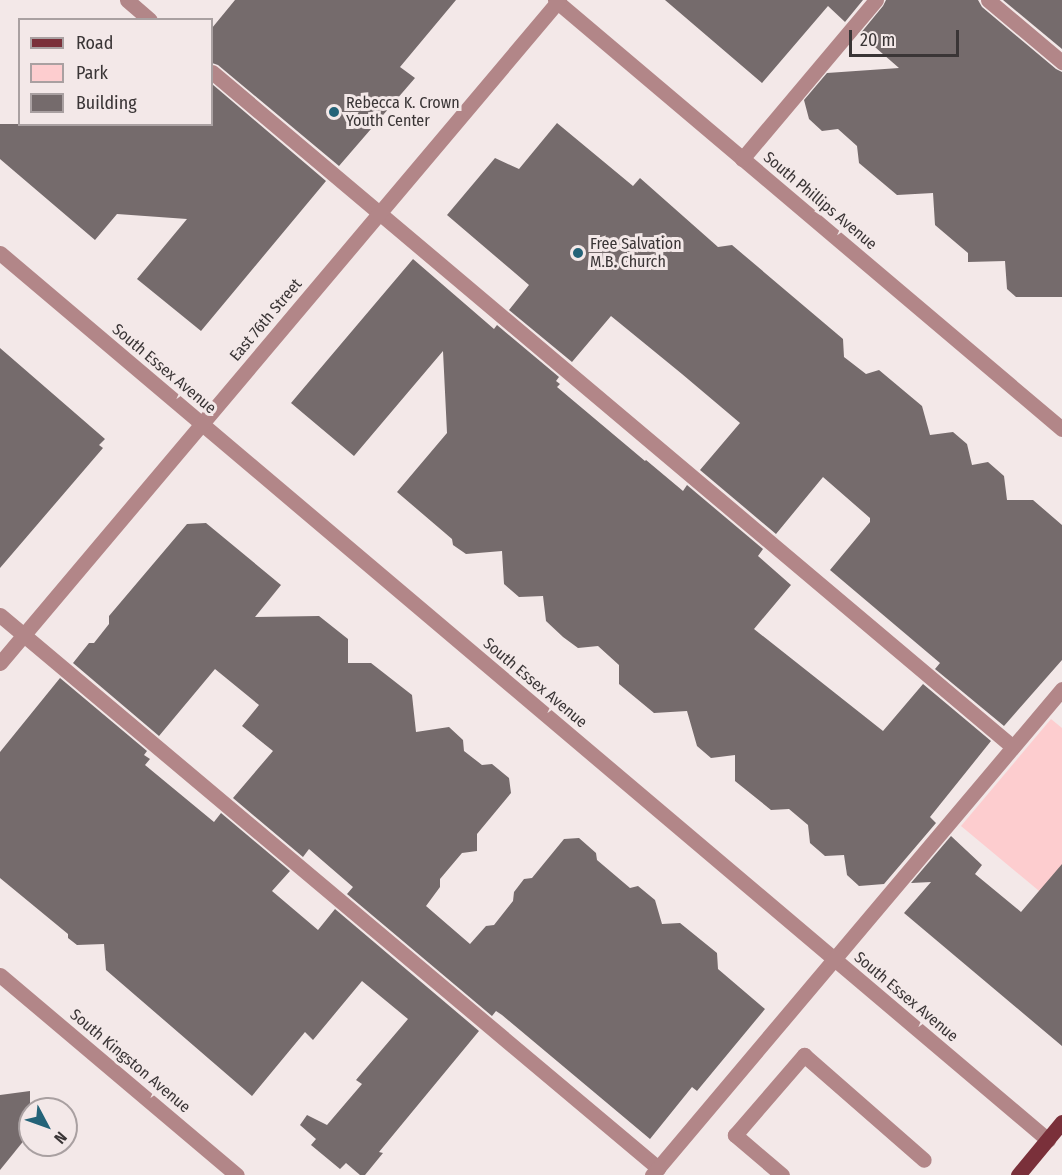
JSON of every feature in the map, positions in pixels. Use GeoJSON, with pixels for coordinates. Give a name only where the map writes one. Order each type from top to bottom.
{"type":"FeatureCollection","features":[{"type":"Feature","properties":{"kind":"main road"},"geometry":{"type":"LineString","coordinates":[[1018,1175],[1062,1122]]}},
{"type":"Feature","properties":{"kind":"street"},"geometry":{"type":"LineString","coordinates":[[127,0],[148,18]]}},
{"type":"Feature","properties":{"kind":"street"},"geometry":{"type":"LineString","coordinates":[[742,159],[876,0]]}},
{"type":"Feature","properties":{"kind":"street"},"geometry":{"type":"LineString","coordinates":[[988,0],[1062,62]]}},
{"type":"Feature","properties":{"kind":"street","name":"South Phillips Avenue"},"geometry":{"type":"LineString","coordinates":[[557,1],[1062,429]]}},
{"type":"Feature","properties":{"kind":"street","name":"East 76th Street"},"geometry":{"type":"LineString","coordinates":[[0,663],[557,1]]}},
{"type":"Feature","properties":{"kind":"street"},"geometry":{"type":"LineString","coordinates":[[213,73],[1013,747]]}},
{"type":"Feature","properties":{"kind":"street","name":"South Essex Avenue"},"geometry":{"type":"LineString","coordinates":[[0,253],[1048,1140]]}},
{"type":"Feature","properties":{"kind":"street"},"geometry":{"type":"LineString","coordinates":[[0,615],[655,1172],[1062,689]]}},
{"type":"Feature","properties":{"kind":"street","name":"South Kingston Avenue"},"geometry":{"type":"LineString","coordinates":[[0,975],[237,1175]]}},
{"type":"Feature","properties":{"kind":"street"},"geometry":{"type":"LineString","coordinates":[[782,1175],[735,1135],[804,1055],[924,1160]]}},
{"type":"Feature","properties":{"kind":"green space"},"geometry":{"type":"Polygon","coordinates":[[[1051,719],[1062,728],[1062,910],[961,826],[1051,719]]]}},
{"type":"Feature","properties":{"kind":"building","name":"Rebecca K. Crown Youth Center"},"geometry":{"type":"Polygon","coordinates":[[[235,0],[456,0],[400,67],[415,78],[339,166],[218,65],[213,63],[213,27],[235,0]]]}},
{"type":"Feature","properties":{"kind":"building"},"geometry":{"type":"Polygon","coordinates":[[[665,0],[863,0],[845,22],[828,6],[762,83],[665,0]]]}},
{"type":"Feature","properties":{"kind":"building"},"geometry":{"type":"Polygon","coordinates":[[[886,0],[978,0],[982,7],[1062,72],[1062,297],[1016,297],[1007,289],[1005,261],[968,262],[968,253],[935,225],[933,193],[897,195],[859,163],[857,146],[838,129],[822,131],[809,119],[804,100],[827,73],[899,68],[860,34],[886,0]]]}},
{"type":"Feature","properties":{"kind":"building"},"geometry":{"type":"Polygon","coordinates":[[[1003,0],[1062,0],[1062,49],[1003,0]]]}},
{"type":"Feature","properties":{"kind":"building"},"geometry":{"type":"Polygon","coordinates":[[[213,85],[326,181],[201,331],[137,279],[187,219],[117,214],[95,240],[0,159],[0,124],[18,124],[18,126],[213,126],[213,85]]]}},
{"type":"Feature","properties":{"kind":"building"},"geometry":{"type":"Polygon","coordinates":[[[557,123],[633,186],[640,178],[718,247],[732,245],[843,339],[844,357],[866,374],[879,370],[922,406],[930,435],[953,432],[967,444],[972,465],[988,462],[1004,476],[1007,500],[1033,500],[1062,525],[1062,660],[1004,726],[935,669],[940,663],[830,570],[870,522],[870,518],[823,477],[776,534],[700,470],[740,423],[682,374],[611,316],[572,362],[509,310],[529,285],[447,215],[495,158],[519,169],[557,123]]]}},
{"type":"Feature","properties":{"kind":"building"},"geometry":{"type":"Polygon","coordinates":[[[413,259],[494,329],[497,325],[559,377],[556,381],[560,384],[557,387],[645,461],[683,491],[687,485],[763,549],[758,556],[791,585],[754,629],[883,731],[923,684],[991,741],[930,817],[936,823],[884,884],[859,886],[847,875],[844,855],[825,856],[810,843],[808,825],[789,809],[771,810],[735,781],[735,755],[711,758],[697,746],[687,711],[654,713],[619,684],[619,665],[598,646],[578,648],[563,637],[546,621],[543,596],[519,597],[504,584],[502,551],[466,554],[453,545],[452,539],[397,492],[447,433],[443,351],[354,456],[291,403],[413,259]]]}},
{"type":"Feature","properties":{"kind":"building"},"geometry":{"type":"Polygon","coordinates":[[[0,348],[105,439],[99,445],[103,448],[0,568],[0,348]]]}},
{"type":"Feature","properties":{"kind":"building"},"geometry":{"type":"Polygon","coordinates":[[[206,523],[281,585],[255,617],[319,616],[348,639],[348,663],[371,663],[412,695],[416,732],[449,727],[463,740],[464,751],[482,765],[492,764],[509,778],[511,793],[477,834],[477,851],[462,853],[440,879],[440,887],[426,906],[470,944],[486,926],[494,925],[513,901],[514,892],[524,879],[532,878],[564,839],[579,838],[596,853],[597,860],[630,888],[638,886],[655,900],[662,924],[680,923],[717,953],[718,969],[765,1009],[697,1091],[692,1087],[650,1139],[502,1015],[496,1011],[492,1016],[347,894],[353,887],[309,849],[303,857],[233,798],[273,751],[242,726],[259,705],[215,669],[159,736],[73,663],[89,643],[94,643],[109,624],[109,616],[187,524],[206,523]]]}},
{"type":"Feature","properties":{"kind":"building"},"geometry":{"type":"Polygon","coordinates":[[[60,678],[147,751],[144,755],[150,759],[145,765],[214,822],[221,813],[290,871],[272,891],[318,930],[335,909],[479,1031],[379,1152],[383,1153],[365,1175],[360,1175],[346,1163],[340,1169],[311,1145],[316,1139],[300,1125],[307,1115],[327,1125],[362,1084],[356,1080],[408,1019],[362,981],[313,1040],[305,1032],[252,1096],[106,970],[104,944],[77,945],[68,938],[68,934],[0,878],[0,752],[60,678]]]}},
{"type":"Feature","properties":{"kind":"building"},"geometry":{"type":"Polygon","coordinates":[[[951,836],[982,865],[975,874],[1021,912],[1062,864],[1062,1046],[904,913],[931,882],[911,883],[951,836]]]}},
{"type":"Feature","properties":{"kind":"building"},"geometry":{"type":"Polygon","coordinates":[[[30,1091],[30,1097],[18,1097],[18,1148],[0,1170],[0,1095],[30,1091]]]}},
{"type":"Feature","properties":{"kind":"place","name":"Rebecca K. Crown Youth Center"},"geometry":{"type":"Point","coordinates":[334,112]}},
{"type":"Feature","properties":{"kind":"place","name":"Free Salvation M.B. Church"},"geometry":{"type":"Point","coordinates":[578,253]}}]}
